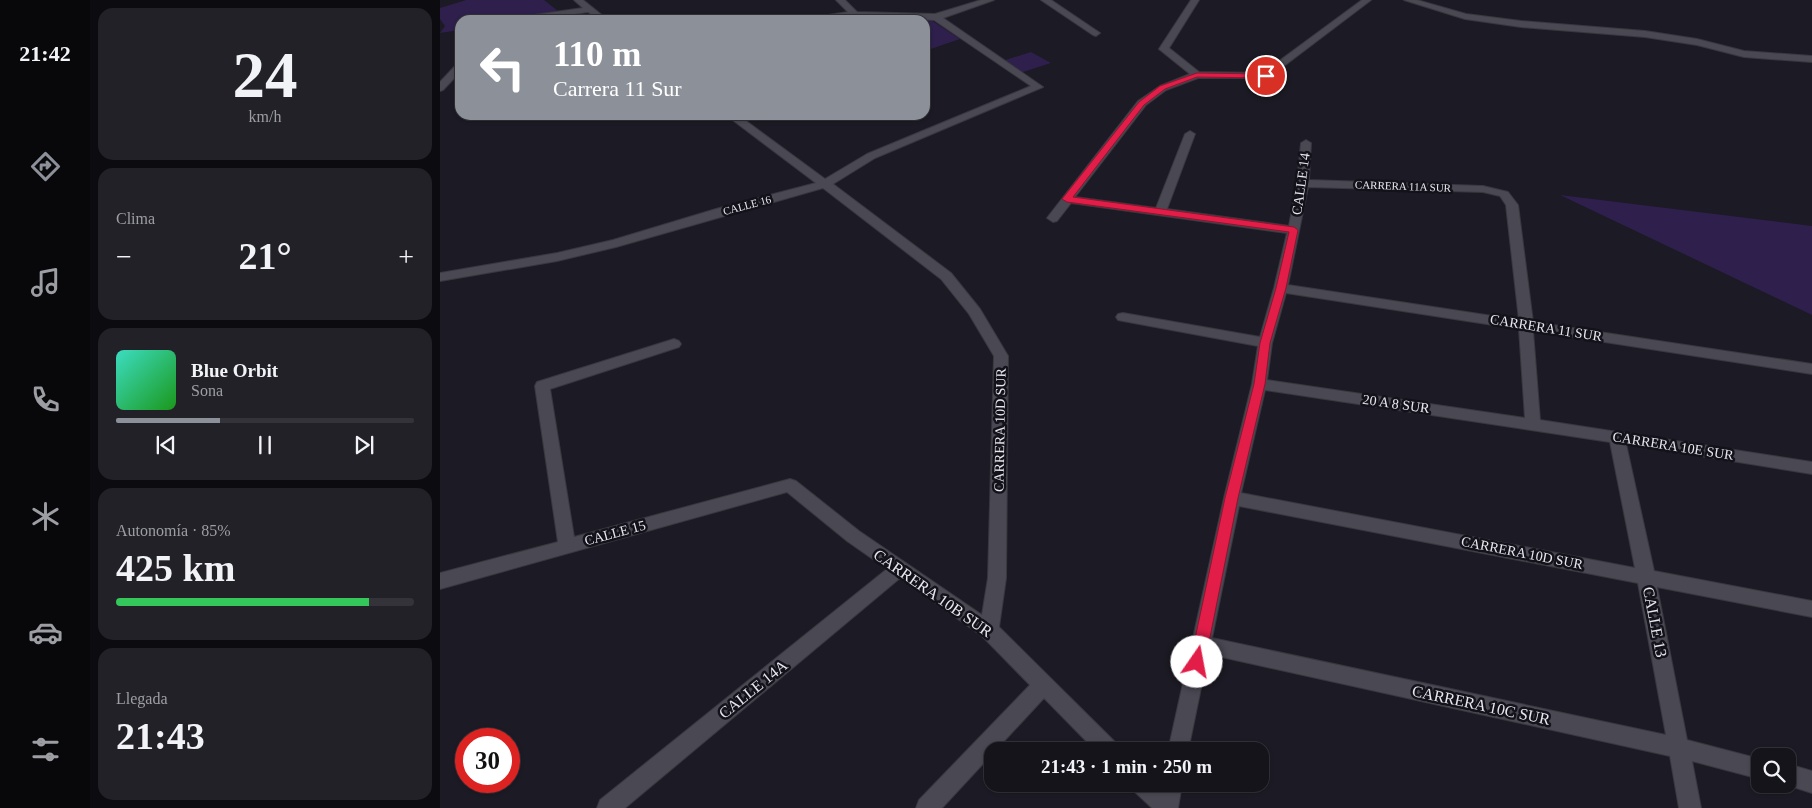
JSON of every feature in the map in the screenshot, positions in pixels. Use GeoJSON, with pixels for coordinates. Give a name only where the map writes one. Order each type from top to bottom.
{"type":"FeatureCollection","features":[{"type":"Feature","properties":{"kind":"street"},"geometry":{"type":"LineString","coordinates":[[578,0],[598,15]]}},
{"type":"Feature","properties":{"kind":"street"},"geometry":{"type":"LineString","coordinates":[[840,0],[855,14]]}},
{"type":"Feature","properties":{"kind":"street"},"geometry":{"type":"LineString","coordinates":[[930,17],[936,17],[990,0]]}},
{"type":"Feature","properties":{"kind":"street"},"geometry":{"type":"LineString","coordinates":[[1045,0],[1096,33]]}},
{"type":"Feature","properties":{"kind":"street"},"geometry":{"type":"LineString","coordinates":[[1195,0],[1164,48],[1197,75]]}},
{"type":"Feature","properties":{"kind":"street"},"geometry":{"type":"LineString","coordinates":[[1053,218],[1142,104],[1163,88],[1197,75],[1266,76],[1367,0]]}},
{"type":"Feature","properties":{"kind":"street"},"geometry":{"type":"LineString","coordinates":[[1408,0],[1465,16],[1521,24],[1645,34],[1696,42],[1744,54],[1812,59]]}},
{"type":"Feature","properties":{"kind":"street"},"geometry":{"type":"LineString","coordinates":[[552,15],[590,9]]}},
{"type":"Feature","properties":{"kind":"street"},"geometry":{"type":"LineString","coordinates":[[848,15],[882,15]]}},
{"type":"Feature","properties":{"kind":"street","name":"CALLE 16"},"geometry":{"type":"LineString","coordinates":[[440,277],[582,251],[826,184],[871,156],[1038,87],[936,17]]}},
{"type":"Feature","properties":{"kind":"street"},"geometry":{"type":"LineString","coordinates":[[440,88],[455,72]]}},
{"type":"Feature","properties":{"kind":"street","name":"CARRERA 10D SUR"},"geometry":{"type":"LineString","coordinates":[[738,120],[826,184],[946,276],[975,312],[1001,356],[997,578],[989,630]]}},
{"type":"Feature","properties":{"kind":"street"},"geometry":{"type":"LineString","coordinates":[[1160,212],[1190,134]]}},
{"type":"Feature","properties":{"kind":"street","name":"CALLE 14"},"geometry":{"type":"LineString","coordinates":[[1180,742],[1232,498],[1259,384],[1265,343],[1281,288],[1294,230],[1302,183],[1306,143]]}},
{"type":"Feature","properties":{"kind":"street","name":"CARRERA 11A SUR"},"geometry":{"type":"LineString","coordinates":[[1302,183],[1483,189],[1504,194],[1512,205],[1526,324]]}},
{"type":"Feature","properties":{"kind":"street"},"geometry":{"type":"LineString","coordinates":[[1067,199],[1294,230]]}},
{"type":"Feature","properties":{"kind":"street","name":"CARRERA 11 SUR"},"geometry":{"type":"LineString","coordinates":[[1281,288],[1812,369]]}},
{"type":"Feature","properties":{"kind":"street"},"geometry":{"type":"LineString","coordinates":[[1123,317],[1265,343]]}},
{"type":"Feature","properties":{"kind":"street"},"geometry":{"type":"LineString","coordinates":[[1526,324],[1533,424]]}},
{"type":"Feature","properties":{"kind":"street"},"geometry":{"type":"LineString","coordinates":[[567,546],[542,386],[674,344]]}},
{"type":"Feature","properties":{"kind":"street","name":"20 A 8 SUR"},"geometry":{"type":"LineString","coordinates":[[1259,384],[1533,424]]}},
{"type":"Feature","properties":{"kind":"street","name":"CARRERA 10E SUR"},"geometry":{"type":"LineString","coordinates":[[1533,424],[1812,468]]}},
{"type":"Feature","properties":{"kind":"street","name":"CALLE 13"},"geometry":{"type":"LineString","coordinates":[[1617,437],[1690,808]]}},
{"type":"Feature","properties":{"kind":"street","name":"CARRERA 10B SUR"},"geometry":{"type":"LineString","coordinates":[[790,485],[853,536],[989,630],[1101,742]]}},
{"type":"Feature","properties":{"kind":"street","name":"CALLE 15"},"geometry":{"type":"LineString","coordinates":[[440,581],[790,485]]}},
{"type":"Feature","properties":{"kind":"street","name":"CARRERA 10D SUR"},"geometry":{"type":"LineString","coordinates":[[1232,498],[1812,609]]}},
{"type":"Feature","properties":{"kind":"street","name":"CALLE 14A"},"geometry":{"type":"LineString","coordinates":[[608,808],[899,569]]}},
{"type":"Feature","properties":{"kind":"street","name":"CARRERA 10C SUR"},"geometry":{"type":"LineString","coordinates":[[1201,644],[1679,748],[1751,767]]}},
{"type":"Feature","properties":{"kind":"street"},"geometry":{"type":"LineString","coordinates":[[927,808],[1043,685]]}},
{"type":"Feature","properties":{"kind":"street"},"geometry":{"type":"LineString","coordinates":[[1796,778],[1812,782]]}},
{"type":"Feature","properties":{"kind":"street"},"geometry":{"type":"LineString","coordinates":[[1151,792],[1166,807]]}},
{"type":"Feature","properties":{"kind":"street"},"geometry":{"type":"LineString","coordinates":[[1166,807],[1169,792]]}},
{"type":"Feature","properties":{"kind":"shaded area"},"geometry":{"type":"Polygon","coordinates":[[[466,0],[544,0],[558,11],[537,15],[455,15],[455,31],[440,33],[445,26],[440,19],[440,8],[466,0]]]}},
{"type":"Feature","properties":{"kind":"shaded area"},"geometry":{"type":"Polygon","coordinates":[[[930,20],[931,20],[960,39],[930,49],[930,20]]]}},
{"type":"Feature","properties":{"kind":"shaded area"},"geometry":{"type":"Polygon","coordinates":[[[1031,52],[1051,63],[1014,75],[996,63],[1031,52]]]}},
{"type":"Feature","properties":{"kind":"shaded area"},"geometry":{"type":"Polygon","coordinates":[[[1560,195],[1812,226],[1812,315],[1560,195]]]}},
{"type":"Feature","properties":{"kind":"route"},"geometry":{"type":"LineString","coordinates":[[1197,662],[1232,498],[1259,384],[1265,343],[1281,288],[1294,230],[1067,199],[1142,104],[1163,88],[1197,75],[1266,76]]}}]}
